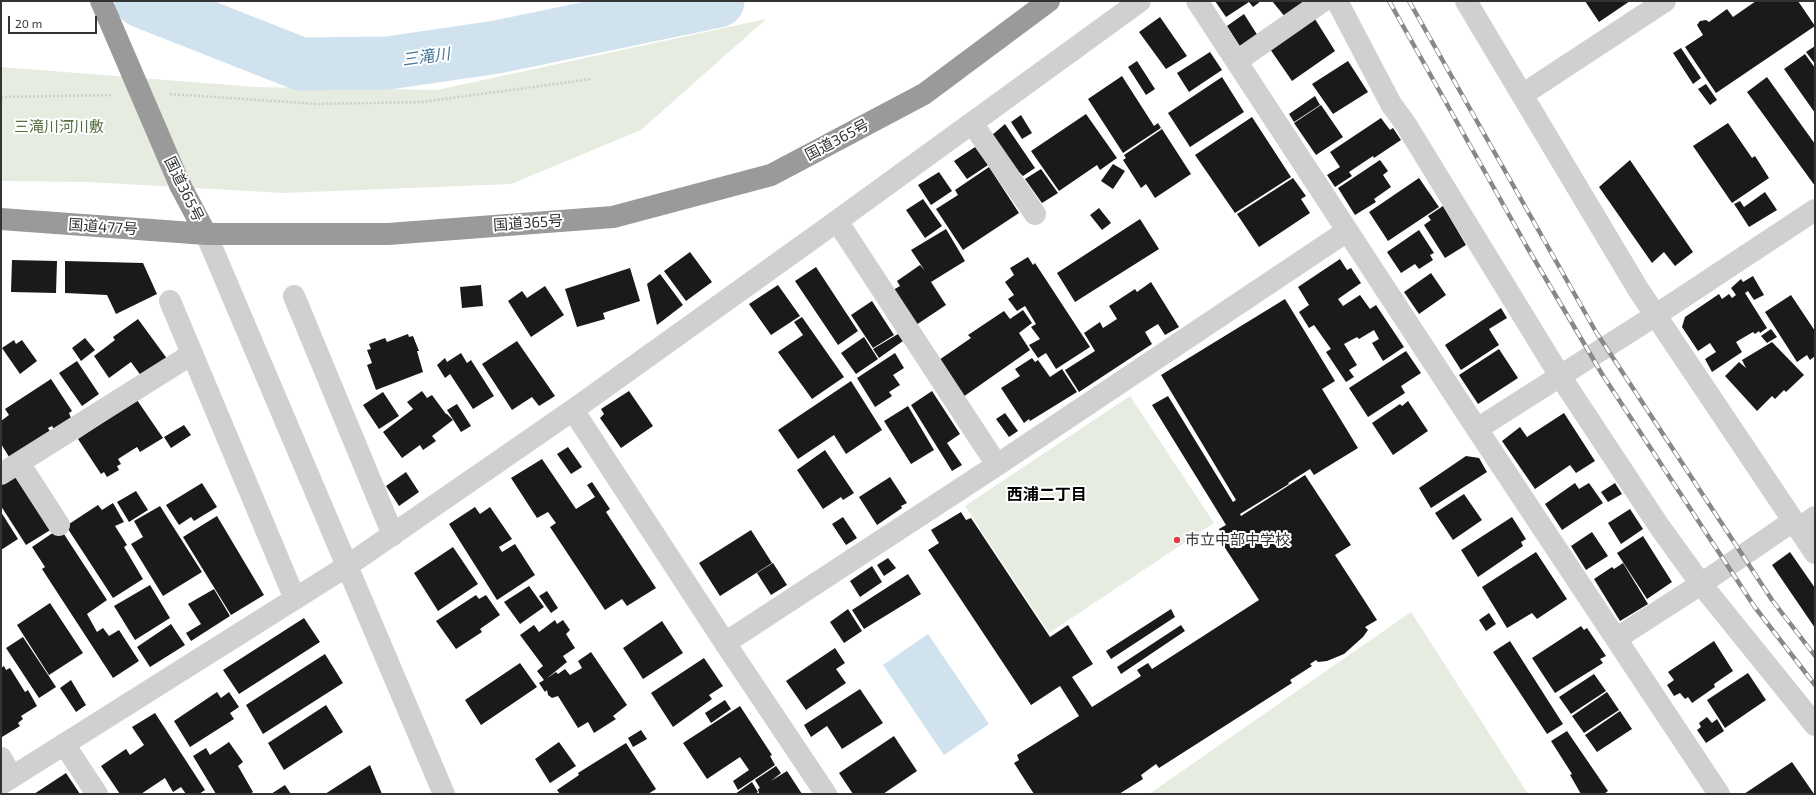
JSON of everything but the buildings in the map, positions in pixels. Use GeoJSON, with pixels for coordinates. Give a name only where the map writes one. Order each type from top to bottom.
{"type":"FeatureCollection","features":[{"type":"Feature","properties":{"kind":"highway","name":"国道365号"},"geometry":{"type":"LineString","coordinates":[[102,1],[180,185],[206,234],[388,234],[613,217],[771,175],[924,94],[1049,1]]}},
{"type":"Feature","properties":{"kind":"highway","name":"国道477号"},"geometry":{"type":"LineString","coordinates":[[1,219],[206,234]]}},
{"type":"Feature","properties":{"kind":"street"},"geometry":{"type":"LineString","coordinates":[[1,758],[7,780],[347,566],[573,410],[837,222],[1140,1]]}},
{"type":"Feature","properties":{"kind":"street"},"geometry":{"type":"LineString","coordinates":[[1197,1],[1477,429],[1719,794]]}},
{"type":"Feature","properties":{"kind":"street"},"geometry":{"type":"LineString","coordinates":[[1237,61],[1323,1]]}},
{"type":"Feature","properties":{"kind":"street"},"geometry":{"type":"LineString","coordinates":[[1337,1],[1391,104],[1405,122],[1560,376],[1659,526],[1701,584],[1815,725]]}},
{"type":"Feature","properties":{"kind":"street"},"geometry":{"type":"LineString","coordinates":[[1466,1],[1638,289],[1802,522],[1815,553]]}},
{"type":"Feature","properties":{"kind":"street"},"geometry":{"type":"LineString","coordinates":[[1522,95],[1665,1]]}},
{"type":"Feature","properties":{"kind":"street"},"geometry":{"type":"LineString","coordinates":[[972,123],[1035,214]]}},
{"type":"Feature","properties":{"kind":"street"},"geometry":{"type":"LineString","coordinates":[[1477,429],[1656,315],[1815,210]]}},
{"type":"Feature","properties":{"kind":"street"},"geometry":{"type":"LineString","coordinates":[[837,222],[997,465]]}},
{"type":"Feature","properties":{"kind":"street"},"geometry":{"type":"LineString","coordinates":[[724,643],[997,465],[1347,231]]}},
{"type":"Feature","properties":{"kind":"street"},"geometry":{"type":"LineString","coordinates":[[206,234],[444,794]]}},
{"type":"Feature","properties":{"kind":"street"},"geometry":{"type":"LineString","coordinates":[[294,296],[393,535]]}},
{"type":"Feature","properties":{"kind":"street"},"geometry":{"type":"LineString","coordinates":[[170,301],[295,599]]}},
{"type":"Feature","properties":{"kind":"street"},"geometry":{"type":"LineString","coordinates":[[58,525],[10,469],[192,354]]}},
{"type":"Feature","properties":{"kind":"street"},"geometry":{"type":"LineString","coordinates":[[573,410],[724,643],[826,794]]}},
{"type":"Feature","properties":{"kind":"street"},"geometry":{"type":"LineString","coordinates":[[1617,638],[1802,522]]}},
{"type":"Feature","properties":{"kind":"street"},"geometry":{"type":"LineString","coordinates":[[64,744],[97,794]]}},
{"type":"Feature","properties":{"kind":"path"},"geometry":{"type":"LineString","coordinates":[[169,93],[317,104],[422,102],[592,79]]}},
{"type":"Feature","properties":{"kind":"path"},"geometry":{"type":"LineString","coordinates":[[1,97],[121,94]]}},
{"type":"Feature","properties":{"kind":"green space","name":"三滝川河川敷"},"geometry":{"type":"Polygon","coordinates":[[[766,19],[641,130],[511,184],[283,193],[89,182],[1,181],[1,67],[255,87],[437,90],[766,19]]]}},
{"type":"Feature","properties":{"kind":"green space"},"geometry":{"type":"Polygon","coordinates":[[[1130,396],[1214,523],[1049,633],[965,506],[1130,396]]]}},
{"type":"Feature","properties":{"kind":"green space"},"geometry":{"type":"Polygon","coordinates":[[[1411,612],[1528,794],[1149,794],[1411,612]]]}},
{"type":"Feature","properties":{"kind":"water"},"geometry":{"type":"Polygon","coordinates":[[[928,634],[989,724],[944,755],[883,665],[928,634]]]}},
{"type":"Feature","properties":{"kind":"waterway","name":"三滝川"},"geometry":{"type":"LineString","coordinates":[[141,1],[301,64],[388,63],[497,47],[718,1]]}},
{"type":"Feature","properties":{"kind":"railway"},"geometry":{"type":"LineString","coordinates":[[1389,1],[1527,247],[1602,374],[1754,606],[1815,685]]}},
{"type":"Feature","properties":{"kind":"railway"},"geometry":{"type":"LineString","coordinates":[[1409,1],[1596,332],[1772,600],[1815,656]]}},
{"type":"Feature","properties":{"kind":"place","name":"市立中部中学校"},"geometry":{"type":"Point","coordinates":[1177,540]}},
{"type":"Feature","properties":{"kind":"district","name":"西浦二丁目"},"geometry":{"type":"Point","coordinates":[1047,495]}}]}
